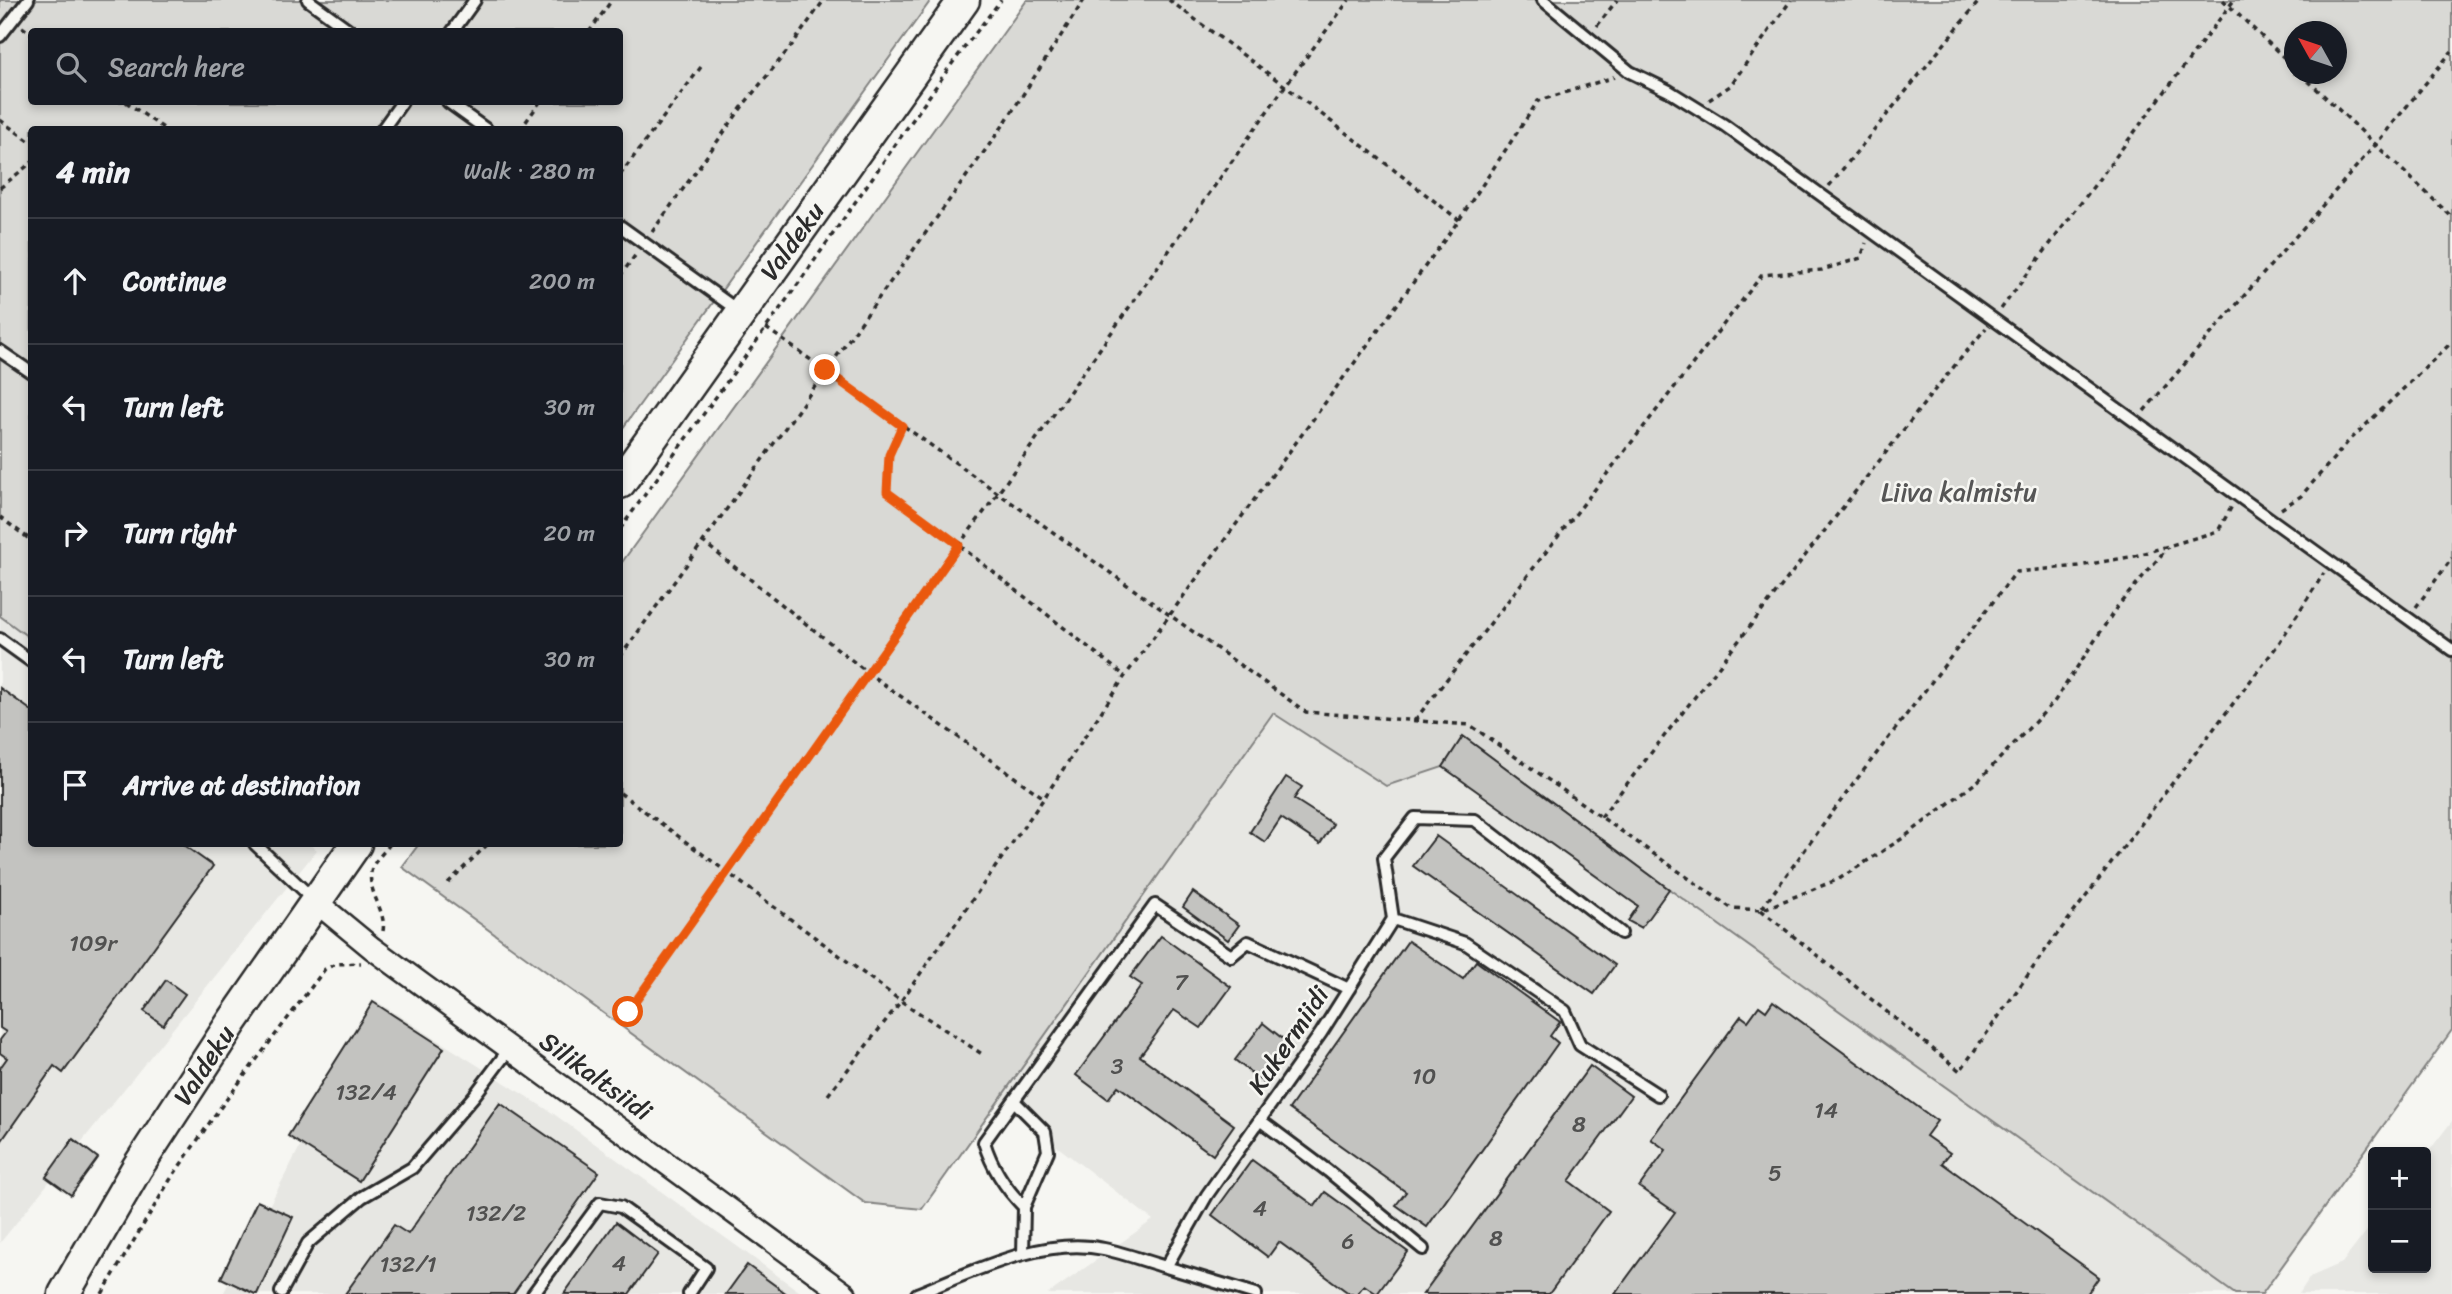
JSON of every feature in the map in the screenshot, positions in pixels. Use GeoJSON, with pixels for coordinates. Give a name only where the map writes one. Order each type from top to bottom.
{"type":"FeatureCollection","features":[{"type":"Feature","properties":{"kind":"street","name":"Valdeku"},"geometry":{"type":"LineString","coordinates":[[623,479],[964,0]]}},
{"type":"Feature","properties":{"kind":"street","name":"Valdeku"},"geometry":{"type":"LineString","coordinates":[[64,1294],[137,1168],[354,847]]}},
{"type":"Feature","properties":{"kind":"street","name":"Silikaltsiidi"},"geometry":{"type":"LineString","coordinates":[[315,901],[372,948],[845,1294]]}},
{"type":"Feature","properties":{"kind":"lane"},"geometry":{"type":"LineString","coordinates":[[0,36],[28,0]]}},
{"type":"Feature","properties":{"kind":"lane"},"geometry":{"type":"LineString","coordinates":[[308,0],[346,28]]}},
{"type":"Feature","properties":{"kind":"lane"},"geometry":{"type":"LineString","coordinates":[[455,28],[475,0]]}},
{"type":"Feature","properties":{"kind":"lane"},"geometry":{"type":"LineString","coordinates":[[1542,0],[1630,72],[1670,91],[1724,125],[2452,650]]}},
{"type":"Feature","properties":{"kind":"lane"},"geometry":{"type":"LineString","coordinates":[[385,126],[400,105]]}},
{"type":"Feature","properties":{"kind":"lane"},"geometry":{"type":"LineString","coordinates":[[452,105],[482,126]]}},
{"type":"Feature","properties":{"kind":"lane"},"geometry":{"type":"LineString","coordinates":[[623,228],[740,312]]}},
{"type":"Feature","properties":{"kind":"lane"},"geometry":{"type":"LineString","coordinates":[[0,351],[28,370]]}},
{"type":"Feature","properties":{"kind":"lane"},"geometry":{"type":"LineString","coordinates":[[0,639],[28,659]]}},
{"type":"Feature","properties":{"kind":"lane"},"geometry":{"type":"LineString","coordinates":[[1621,933],[1475,820],[1415,818],[1384,858],[1393,919],[1465,943],[1566,1011],[1580,1045],[1658,1095]]}},
{"type":"Feature","properties":{"kind":"lane"},"geometry":{"type":"LineString","coordinates":[[258,847],[315,901]]}},
{"type":"Feature","properties":{"kind":"lane"},"geometry":{"type":"LineString","coordinates":[[1024,1207],[1006,1190],[989,1158],[984,1142],[1155,905],[1231,956],[1248,942],[1349,989]]}},
{"type":"Feature","properties":{"kind":"lane","name":"Kukermiidi"},"geometry":{"type":"LineString","coordinates":[[1166,1267],[1207,1195],[1261,1121],[1393,919]]}},
{"type":"Feature","properties":{"kind":"lane"},"geometry":{"type":"LineString","coordinates":[[281,1292],[308,1243],[362,1197],[412,1168],[474,1096],[510,1048]]}},
{"type":"Feature","properties":{"kind":"lane"},"geometry":{"type":"LineString","coordinates":[[1014,1101],[1045,1132],[1048,1152],[1024,1207],[1023,1254]]}},
{"type":"Feature","properties":{"kind":"lane"},"geometry":{"type":"LineString","coordinates":[[1261,1121],[1328,1171],[1423,1250]]}},
{"type":"Feature","properties":{"kind":"lane"},"geometry":{"type":"LineString","coordinates":[[533,1294],[600,1203],[621,1207],[706,1268],[689,1294]]}},
{"type":"Feature","properties":{"kind":"lane"},"geometry":{"type":"LineString","coordinates":[[917,1294],[1023,1254],[1058,1247],[1101,1248],[1256,1294]]}},
{"type":"Feature","properties":{"kind":"path"},"geometry":{"type":"LineString","coordinates":[[592,28],[612,0]]}},
{"type":"Feature","properties":{"kind":"path"},"geometry":{"type":"LineString","coordinates":[[623,272],[745,103],[824,0]]}},
{"type":"Feature","properties":{"kind":"path"},"geometry":{"type":"LineString","coordinates":[[623,525],[766,328],[951,65],[1001,0]]}},
{"type":"Feature","properties":{"kind":"path"},"geometry":{"type":"LineString","coordinates":[[623,653],[1002,127],[1084,0]]}},
{"type":"Feature","properties":{"kind":"path"},"geometry":{"type":"LineString","coordinates":[[1169,0],[1459,220]]}},
{"type":"Feature","properties":{"kind":"path"},"geometry":{"type":"LineString","coordinates":[[628,1012],[1285,86],[1349,0]]}},
{"type":"Feature","properties":{"kind":"path"},"geometry":{"type":"LineString","coordinates":[[1588,37],[1617,0]]}},
{"type":"Feature","properties":{"kind":"path"},"geometry":{"type":"LineString","coordinates":[[1698,108],[1730,86],[1791,0]]}},
{"type":"Feature","properties":{"kind":"path"},"geometry":{"type":"LineString","coordinates":[[1821,196],[1980,0]]}},
{"type":"Feature","properties":{"kind":"path"},"geometry":{"type":"LineString","coordinates":[[2224,0],[2284,57]]}},
{"type":"Feature","properties":{"kind":"path"},"geometry":{"type":"LineString","coordinates":[[1601,817],[1937,387],[1993,320],[2234,0]]}},
{"type":"Feature","properties":{"kind":"path"},"geometry":{"type":"LineString","coordinates":[[2135,422],[2376,144],[2452,51]]}},
{"type":"Feature","properties":{"kind":"path"},"geometry":{"type":"LineString","coordinates":[[623,171],[704,63]]}},
{"type":"Feature","properties":{"kind":"path"},"geometry":{"type":"LineString","coordinates":[[828,1095],[901,1001],[1044,798],[1125,676],[1459,220],[1538,101],[1630,72]]}},
{"type":"Feature","properties":{"kind":"path"},"geometry":{"type":"LineString","coordinates":[[2312,84],[2452,217]]}},
{"type":"Feature","properties":{"kind":"path"},"geometry":{"type":"LineString","coordinates":[[130,105],[160,126]]}},
{"type":"Feature","properties":{"kind":"path"},"geometry":{"type":"LineString","coordinates":[[523,126],[538,105]]}},
{"type":"Feature","properties":{"kind":"path"},"geometry":{"type":"LineString","coordinates":[[0,120],[28,140]]}},
{"type":"Feature","properties":{"kind":"path"},"geometry":{"type":"LineString","coordinates":[[0,188],[28,165]]}},
{"type":"Feature","properties":{"kind":"path"},"geometry":{"type":"LineString","coordinates":[[1415,720],[1762,275],[1822,270],[1861,258],[1870,231]]}},
{"type":"Feature","properties":{"kind":"path"},"geometry":{"type":"LineString","coordinates":[[766,328],[1306,712],[1470,725],[1731,908],[1761,910],[1839,879],[1903,838],[1978,781],[2054,702],[2117,607],[2168,547]]}},
{"type":"Feature","properties":{"kind":"path"},"geometry":{"type":"LineString","coordinates":[[2268,517],[2301,496],[2347,443],[2452,342]]}},
{"type":"Feature","properties":{"kind":"path"},"geometry":{"type":"LineString","coordinates":[[902,426],[889,455],[887,492],[959,545],[1125,676]]}},
{"type":"Feature","properties":{"kind":"path"},"geometry":{"type":"LineString","coordinates":[[1761,910],[1857,779],[2016,572],[2080,566],[2135,556],[2218,531],[2238,496]]}},
{"type":"Feature","properties":{"kind":"path"},"geometry":{"type":"LineString","coordinates":[[0,517],[28,538]]}},
{"type":"Feature","properties":{"kind":"path"},"geometry":{"type":"LineString","coordinates":[[702,541],[868,673],[1044,798]]}},
{"type":"Feature","properties":{"kind":"path"},"geometry":{"type":"LineString","coordinates":[[2407,618],[2452,558]]}},
{"type":"Feature","properties":{"kind":"path"},"geometry":{"type":"LineString","coordinates":[[1761,910],[1960,1071],[2052,942],[2277,646],[2331,563]]}},
{"type":"Feature","properties":{"kind":"path"},"geometry":{"type":"LineString","coordinates":[[623,795],[901,1001],[982,1054]]}},
{"type":"Feature","properties":{"kind":"path"},"geometry":{"type":"LineString","coordinates":[[380,938],[384,922],[370,877],[373,866],[388,847]]}},
{"type":"Feature","properties":{"kind":"path"},"geometry":{"type":"LineString","coordinates":[[447,883],[485,847]]}},
{"type":"Feature","properties":{"kind":"path"},"geometry":{"type":"LineString","coordinates":[[102,1294],[170,1180],[217,1112],[325,969],[336,964],[360,964],[364,959]]}},
{"type":"Feature","properties":{"kind":"shaded area"},"geometry":{"type":"Polygon","coordinates":[[[0,616],[28,637],[28,847],[313,847],[317,850],[0,1243],[0,616]]]}},
{"type":"Feature","properties":{"kind":"shaded area"},"geometry":{"type":"Polygon","coordinates":[[[1273,713],[1386,785],[1463,736],[1669,889],[2235,1294],[1048,1294],[1153,1220],[998,1101],[1273,713]]]}},
{"type":"Feature","properties":{"kind":"shaded area"},"geometry":{"type":"Polygon","coordinates":[[[376,1001],[551,1112],[803,1294],[223,1294],[376,1001]]]}},
{"type":"Feature","properties":{"kind":"shaded area"},"geometry":{"type":"Polygon","coordinates":[[[2452,1121],[2452,1294],[2299,1294],[2310,1277],[2342,1263],[2368,1229],[2368,1273],[2431,1273],[2431,1148],[2452,1121]]]}},
{"type":"Feature","properties":{"kind":"green space"},"geometry":{"type":"Polygon","coordinates":[[[0,0],[931,0],[623,428],[623,126],[28,126],[28,637],[0,616],[0,0]]]}},
{"type":"Feature","properties":{"kind":"green space","name":"Liiva kalmistu"},"geometry":{"type":"Polygon","coordinates":[[[1027,0],[2452,0],[2452,1030],[2262,1294],[2235,1294],[1669,889],[1464,737],[1443,767],[1386,786],[1273,713],[922,1209],[865,1203],[402,867],[417,847],[623,847],[623,561],[1027,0]]]}},
{"type":"Feature","properties":{"kind":"building"},"geometry":{"type":"Polygon","coordinates":[[[0,688],[28,708],[28,847],[186,847],[213,866],[63,1073],[54,1066],[0,1143],[0,1068],[7,1058],[0,1053],[0,1040],[6,1032],[0,1028],[0,688]]]}},
{"type":"Feature","properties":{"kind":"building"},"geometry":{"type":"Polygon","coordinates":[[[1463,736],[1669,889],[1641,928],[1628,921],[1638,906],[1443,767],[1463,736]]]}},
{"type":"Feature","properties":{"kind":"building"},"geometry":{"type":"Polygon","coordinates":[[[1286,777],[1302,787],[1294,799],[1333,824],[1320,844],[1281,818],[1265,842],[1250,832],[1286,777]]]}},
{"type":"Feature","properties":{"kind":"building"},"geometry":{"type":"Polygon","coordinates":[[[1436,836],[1615,965],[1594,994],[1413,866],[1436,836]]]}},
{"type":"Feature","properties":{"kind":"building"},"geometry":{"type":"Polygon","coordinates":[[[1193,892],[1239,925],[1228,940],[1183,907],[1193,892]]]}},
{"type":"Feature","properties":{"kind":"building"},"geometry":{"type":"Polygon","coordinates":[[[1161,936],[1231,987],[1201,1028],[1174,1010],[1140,1056],[1234,1125],[1213,1155],[1118,1086],[1108,1099],[1076,1075],[1142,985],[1130,977],[1161,936]]]}},
{"type":"Feature","properties":{"kind":"building"},"geometry":{"type":"Polygon","coordinates":[[[1408,941],[1463,979],[1476,961],[1560,1022],[1550,1036],[1558,1043],[1427,1227],[1396,1205],[1406,1192],[1289,1109],[1408,941]]]}},
{"type":"Feature","properties":{"kind":"building"},"geometry":{"type":"Polygon","coordinates":[[[166,980],[185,994],[163,1025],[144,1011],[166,980]]]}},
{"type":"Feature","properties":{"kind":"building"},"geometry":{"type":"Polygon","coordinates":[[[1773,1001],[1937,1121],[1926,1136],[1950,1153],[1942,1163],[2099,1277],[2087,1294],[1615,1294],[1675,1212],[1639,1187],[1666,1150],[1651,1139],[1741,1016],[1748,1021],[1759,1006],[1766,1011],[1773,1001]]]}},
{"type":"Feature","properties":{"kind":"building"},"geometry":{"type":"Polygon","coordinates":[[[373,1002],[444,1048],[359,1181],[288,1136],[373,1002]]]}},
{"type":"Feature","properties":{"kind":"building"},"geometry":{"type":"Polygon","coordinates":[[[1263,1023],[1293,1047],[1264,1083],[1235,1060],[1263,1023]]]}},
{"type":"Feature","properties":{"kind":"building"},"geometry":{"type":"Polygon","coordinates":[[[1590,1066],[1631,1096],[1569,1181],[1609,1211],[1549,1294],[1423,1294],[1590,1066]]]}},
{"type":"Feature","properties":{"kind":"building"},"geometry":{"type":"Polygon","coordinates":[[[500,1103],[599,1172],[513,1294],[345,1294],[394,1225],[408,1234],[500,1103]]]}},
{"type":"Feature","properties":{"kind":"building"},"geometry":{"type":"Polygon","coordinates":[[[73,1139],[98,1158],[71,1195],[46,1177],[73,1139]]]}},
{"type":"Feature","properties":{"kind":"building"},"geometry":{"type":"Polygon","coordinates":[[[1252,1160],[1315,1206],[1325,1192],[1408,1252],[1377,1294],[1364,1285],[1357,1294],[1350,1294],[1279,1242],[1268,1257],[1212,1215],[1252,1160]]]}},
{"type":"Feature","properties":{"kind":"building"},"geometry":{"type":"Polygon","coordinates":[[[257,1201],[293,1217],[255,1294],[221,1278],[257,1201]]]}},
{"type":"Feature","properties":{"kind":"building"},"geometry":{"type":"Polygon","coordinates":[[[616,1222],[658,1254],[629,1294],[564,1294],[616,1222]]]}},
{"type":"Feature","properties":{"kind":"building"},"geometry":{"type":"Polygon","coordinates":[[[747,1265],[787,1294],[726,1294],[747,1265]]]}},
{"type":"Feature","properties":{"kind":"route"},"geometry":{"type":"LineString","coordinates":[[628,1012],[959,545],[887,492],[889,455],[902,426],[825,370]]}}]}
